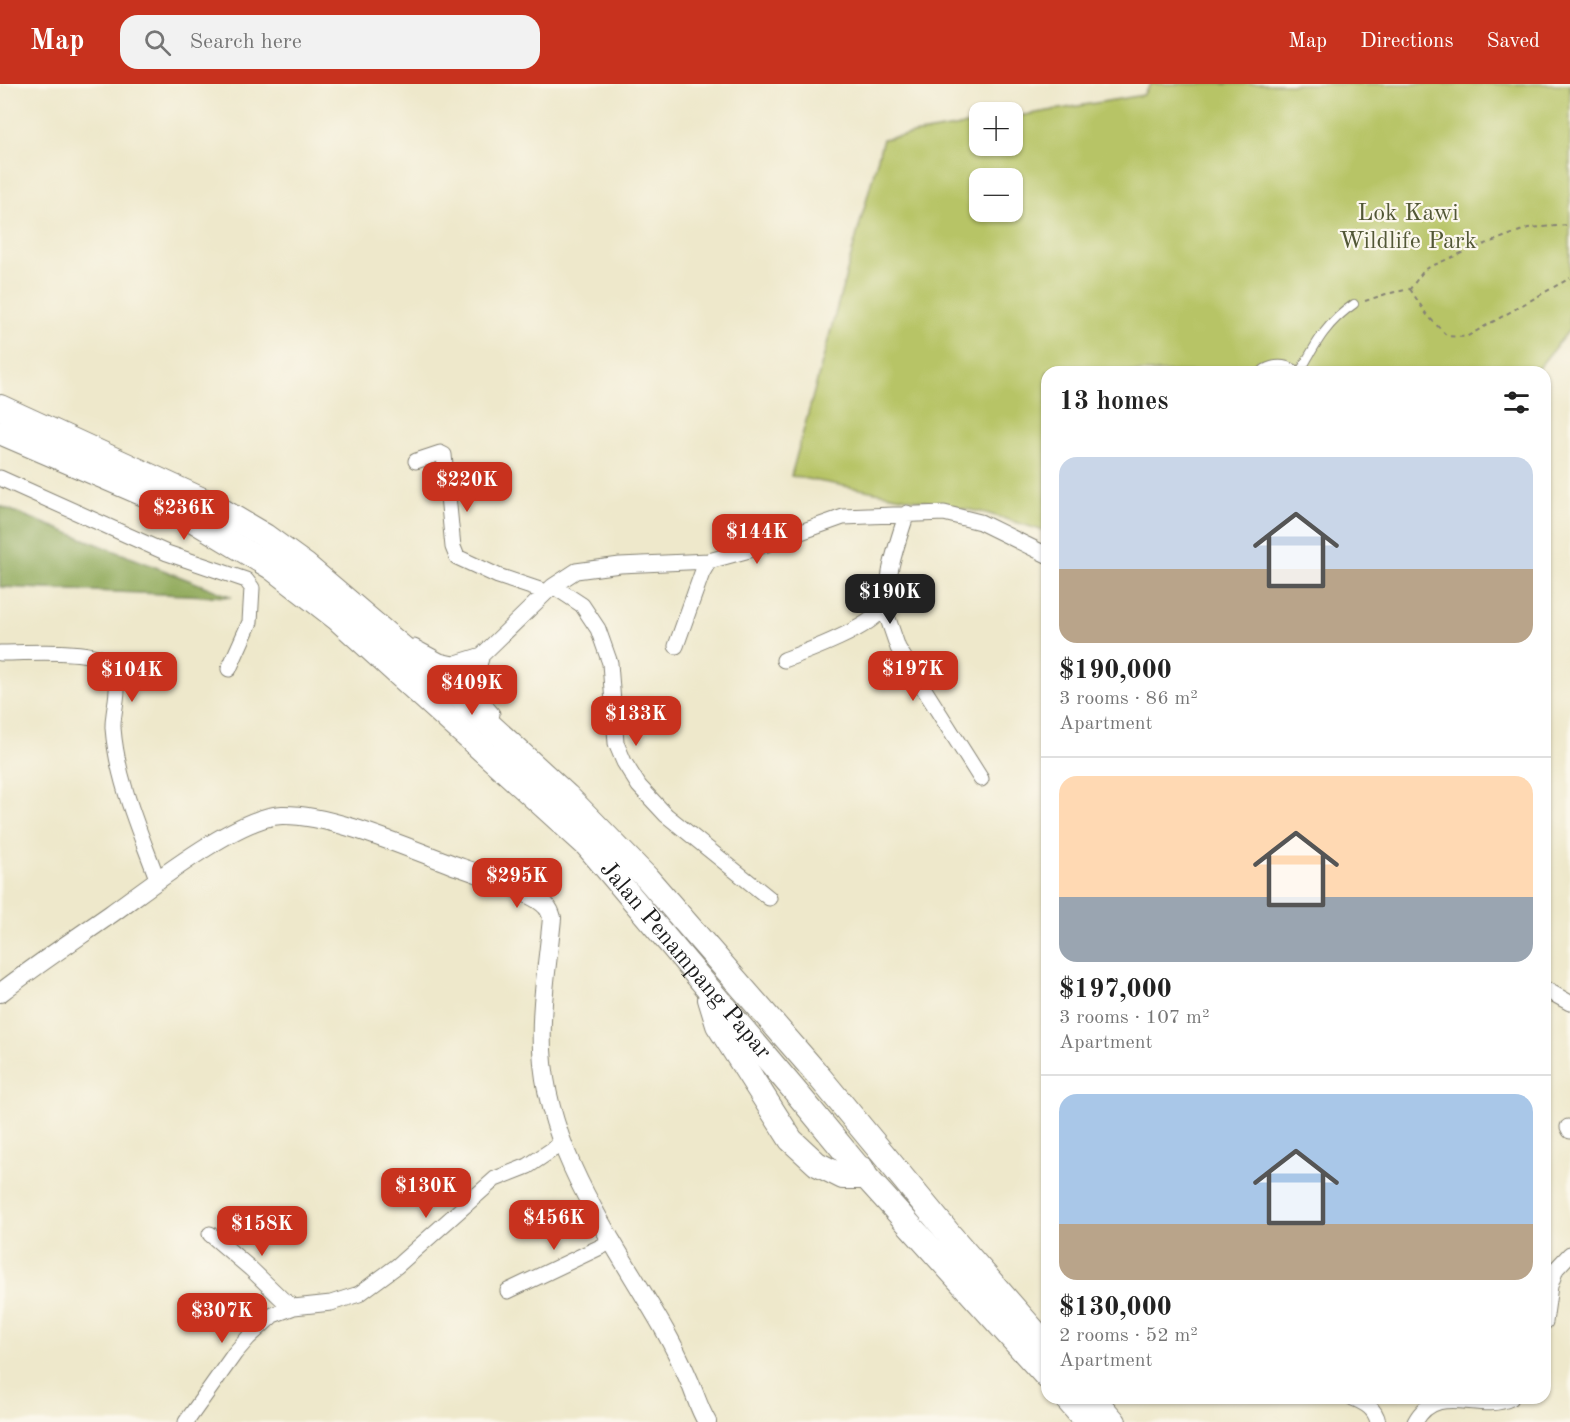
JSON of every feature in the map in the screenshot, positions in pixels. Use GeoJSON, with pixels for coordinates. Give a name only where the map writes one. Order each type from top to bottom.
{"type":"FeatureCollection","features":[{"type":"Feature","properties":{"kind":"main road","name":"Jalan Penampang Papar"},"geometry":{"type":"LineString","coordinates":[[0,407],[209,503],[265,536],[305,565],[374,622],[567,796],[647,878],[812,1068],[950,1235],[1041,1339]]}},
{"type":"Feature","properties":{"kind":"main road","name":"Jalan Penampang Papar"},"geometry":{"type":"LineString","coordinates":[[0,432],[165,503],[271,567],[329,613],[587,845],[866,1177],[1041,1370]]}},
{"type":"Feature","properties":{"kind":"main road"},"geometry":{"type":"LineString","coordinates":[[706,985],[718,1025],[791,1140],[817,1164],[843,1177],[866,1177],[812,1068]]}},
{"type":"Feature","properties":{"kind":"main road"},"geometry":{"type":"LineString","coordinates":[[1071,1404],[1087,1422]]}},
{"type":"Feature","properties":{"kind":"main road"},"geometry":{"type":"LineString","coordinates":[[1098,1404],[1114,1422]]}},
{"type":"Feature","properties":{"kind":"street"},"geometry":{"type":"LineString","coordinates":[[416,461],[440,453],[444,455],[453,547],[457,557],[498,576],[550,589],[582,605],[598,629],[610,663],[616,743],[624,762],[639,786],[666,814],[769,898]]}},
{"type":"Feature","properties":{"kind":"street"},"geometry":{"type":"LineString","coordinates":[[0,478],[167,553],[246,580],[252,588],[250,622],[230,669]]}},
{"type":"Feature","properties":{"kind":"street"},"geometry":{"type":"LineString","coordinates":[[906,513],[891,567],[884,607],[898,648],[981,779]]}},
{"type":"Feature","properties":{"kind":"street"},"geometry":{"type":"LineString","coordinates":[[374,622],[440,661],[453,664],[482,655],[550,589],[576,571],[594,567],[709,561],[753,549],[843,517],[944,513],[980,522],[1041,552]]}},
{"type":"Feature","properties":{"kind":"street"},"geometry":{"type":"LineString","coordinates":[[676,646],[702,573],[709,561]]}},
{"type":"Feature","properties":{"kind":"street"},"geometry":{"type":"LineString","coordinates":[[784,660],[854,629],[874,618],[884,607]]}},
{"type":"Feature","properties":{"kind":"street"},"geometry":{"type":"LineString","coordinates":[[0,653],[84,654],[103,659],[115,669],[118,685],[113,719],[116,758],[158,881]]}},
{"type":"Feature","properties":{"kind":"street"},"geometry":{"type":"LineString","coordinates":[[482,655],[474,681],[478,699],[512,736],[530,762]]}},
{"type":"Feature","properties":{"kind":"street"},"geometry":{"type":"LineString","coordinates":[[0,993],[230,833],[253,822],[281,815],[305,817],[368,834],[535,897],[548,907],[552,918],[542,1006],[542,1050],[548,1097],[562,1143],[571,1168],[596,1215],[666,1332],[707,1422]]}},
{"type":"Feature","properties":{"kind":"street"},"geometry":{"type":"LineString","coordinates":[[1551,992],[1570,1003]]}},
{"type":"Feature","properties":{"kind":"street"},"geometry":{"type":"LineString","coordinates":[[186,1422],[219,1374],[248,1338],[273,1315],[294,1306],[331,1303],[359,1294],[397,1266],[495,1179],[528,1166],[562,1143]]}},
{"type":"Feature","properties":{"kind":"street"},"geometry":{"type":"LineString","coordinates":[[210,1234],[282,1299],[294,1306]]}},
{"type":"Feature","properties":{"kind":"street"},"geometry":{"type":"LineString","coordinates":[[508,1291],[613,1241]]}},
{"type":"Feature","properties":{"kind":"street"},"geometry":{"type":"LineString","coordinates":[[1551,1283],[1556,1269],[1570,1254]]}},
{"type":"Feature","properties":{"kind":"street"},"geometry":{"type":"LineString","coordinates":[[1366,1404],[1378,1422]]}},
{"type":"Feature","properties":{"kind":"street"},"geometry":{"type":"LineString","coordinates":[[1416,1422],[1420,1413],[1431,1404]]}},
{"type":"Feature","properties":{"kind":"lane"},"geometry":{"type":"LineString","coordinates":[[1303,366],[1320,337],[1337,315],[1354,304]]}},
{"type":"Feature","properties":{"kind":"path"},"geometry":{"type":"LineString","coordinates":[[1354,304],[1410,289],[1425,269],[1528,228],[1570,225]]}},
{"type":"Feature","properties":{"kind":"path"},"geometry":{"type":"LineString","coordinates":[[1410,289],[1426,315],[1448,336],[1466,337],[1570,278]]}},
{"type":"Feature","properties":{"kind":"green space","name":"Lok Kawi Wildlife Park"},"geometry":{"type":"Polygon","coordinates":[[[1151,84],[1570,84],[1570,329],[1540,366],[1041,366],[1041,530],[986,513],[791,476],[883,139],[969,125],[969,156],[1023,156],[1023,115],[1143,95],[1151,84]]]}},
{"type":"Feature","properties":{"kind":"green space"},"geometry":{"type":"Polygon","coordinates":[[[0,506],[232,597],[0,587],[0,506]]]}}]}
